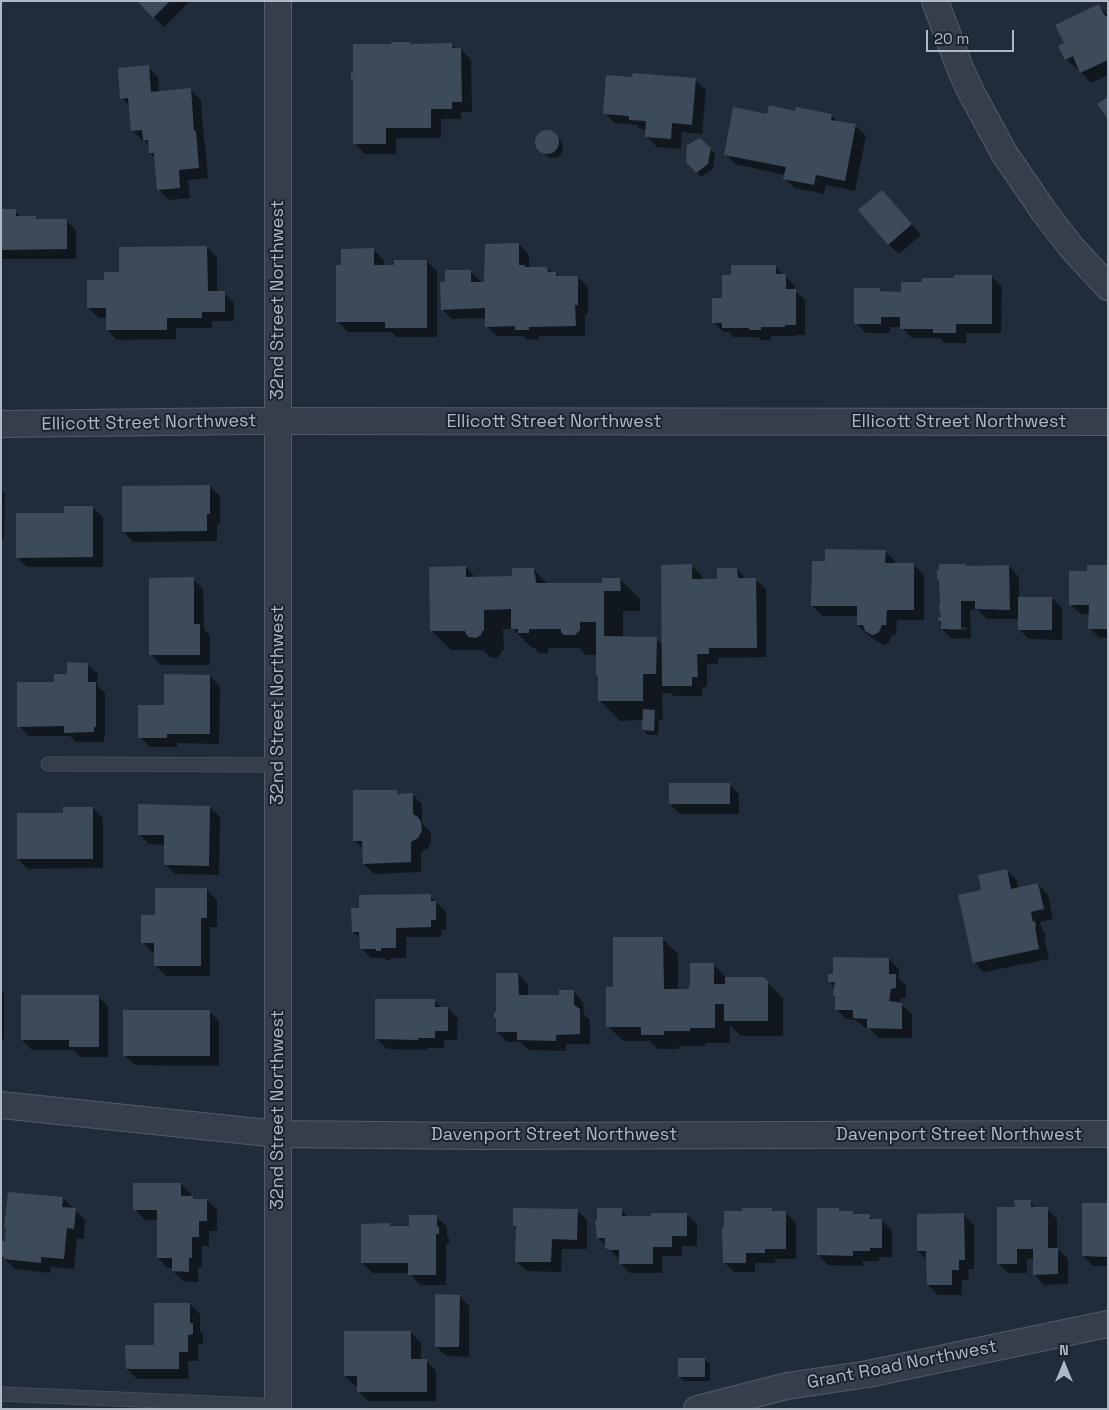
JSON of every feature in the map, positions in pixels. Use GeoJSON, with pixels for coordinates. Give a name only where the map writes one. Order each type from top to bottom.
{"type":"FeatureCollection","features":[{"type":"Feature","properties":{"kind":"street","name":"32nd Street Northwest"},"geometry":{"type":"LineString","coordinates":[[278,1],[278,1407]]}},
{"type":"Feature","properties":{"kind":"street"},"geometry":{"type":"LineString","coordinates":[[935,1],[967,82],[1004,153],[1045,213],[1072,248],[1108,287]]}},
{"type":"Feature","properties":{"kind":"street","name":"Ellicott Street Northwest"},"geometry":{"type":"LineString","coordinates":[[1,424],[278,421],[1108,422]]}},
{"type":"Feature","properties":{"kind":"street","name":"Davenport Street Northwest"},"geometry":{"type":"LineString","coordinates":[[1,1105],[278,1134],[472,1136],[1108,1134]]}},
{"type":"Feature","properties":{"kind":"street","name":"Grant Road Northwest"},"geometry":{"type":"LineString","coordinates":[[697,1409],[787,1386],[868,1374],[1108,1324]]}},
{"type":"Feature","properties":{"kind":"lane"},"geometry":{"type":"LineString","coordinates":[[48,764],[278,765]]}},
{"type":"Feature","properties":{"kind":"lane"},"geometry":{"type":"LineString","coordinates":[[1,1394],[278,1407]]}},
{"type":"Feature","properties":{"kind":"building"},"geometry":{"type":"Polygon","coordinates":[[[137,1],[170,1],[153,18],[137,1]]]}},
{"type":"Feature","properties":{"kind":"building"},"geometry":{"type":"Polygon","coordinates":[[[1099,4],[1105,16],[1108,16],[1108,60],[1080,73],[1073,56],[1065,60],[1058,46],[1064,43],[1055,25],[1099,4]]]}},
{"type":"Feature","properties":{"kind":"building"},"geometry":{"type":"Polygon","coordinates":[[[391,42],[410,42],[410,44],[452,43],[452,48],[461,48],[462,102],[452,102],[452,109],[431,109],[431,128],[386,128],[386,144],[353,144],[353,79],[351,79],[351,72],[353,72],[353,44],[391,44],[391,42]]]}},
{"type":"Feature","properties":{"kind":"building"},"geometry":{"type":"Polygon","coordinates":[[[149,65],[151,92],[191,88],[199,168],[179,170],[180,188],[157,190],[154,153],[149,153],[148,140],[143,140],[142,130],[131,131],[128,98],[120,99],[118,68],[149,65]]]}},
{"type":"Feature","properties":{"kind":"building"},"geometry":{"type":"Polygon","coordinates":[[[633,73],[696,78],[692,125],[672,123],[671,139],[645,137],[646,121],[629,120],[629,116],[603,114],[606,75],[632,77],[633,73]]]}},
{"type":"Feature","properties":{"kind":"building"},"geometry":{"type":"Polygon","coordinates":[[[1108,97],[1108,119],[1097,104],[1108,97]]]}},
{"type":"Feature","properties":{"kind":"building"},"geometry":{"type":"Polygon","coordinates":[[[769,105],[795,111],[796,107],[832,114],[831,120],[856,124],[845,181],[816,175],[814,185],[783,179],[786,167],[724,155],[733,107],[767,114],[769,105]]]}},
{"type":"Feature","properties":{"kind":"building"},"geometry":{"type":"Polygon","coordinates":[[[547,130],[552,131],[558,137],[558,147],[552,153],[547,154],[542,153],[536,147],[535,142],[536,137],[542,131],[547,130]]]}},
{"type":"Feature","properties":{"kind":"building"},"geometry":{"type":"Polygon","coordinates":[[[700,138],[711,148],[708,164],[696,173],[686,162],[687,145],[700,138]]]}},
{"type":"Feature","properties":{"kind":"building"},"geometry":{"type":"Polygon","coordinates":[[[882,190],[912,224],[888,245],[858,210],[882,190]]]}},
{"type":"Feature","properties":{"kind":"building"},"geometry":{"type":"Polygon","coordinates":[[[1,209],[16,209],[16,216],[36,216],[36,219],[67,219],[67,249],[1,250],[1,209]]]}},
{"type":"Feature","properties":{"kind":"building"},"geometry":{"type":"Polygon","coordinates":[[[519,243],[519,265],[525,265],[525,267],[547,267],[548,272],[556,272],[556,276],[578,276],[578,305],[575,305],[576,326],[529,327],[529,330],[515,330],[515,326],[485,327],[485,308],[441,310],[440,282],[445,282],[445,270],[471,270],[471,282],[484,282],[485,244],[519,243]]]}},
{"type":"Feature","properties":{"kind":"building"},"geometry":{"type":"Polygon","coordinates":[[[207,246],[208,291],[225,291],[225,312],[202,312],[202,318],[167,318],[167,330],[106,330],[106,308],[87,308],[87,280],[104,280],[104,272],[119,272],[119,247],[207,246]]]}},
{"type":"Feature","properties":{"kind":"building"},"geometry":{"type":"Polygon","coordinates":[[[374,248],[374,265],[394,265],[394,260],[427,260],[427,328],[385,328],[385,322],[336,322],[336,265],[341,265],[341,249],[374,248]]]}},
{"type":"Feature","properties":{"kind":"building"},"geometry":{"type":"Polygon","coordinates":[[[731,265],[776,265],[776,274],[786,274],[786,289],[796,289],[796,325],[761,327],[761,330],[749,330],[749,328],[722,328],[722,323],[712,323],[712,298],[722,298],[722,275],[731,275],[731,265]]]}},
{"type":"Feature","properties":{"kind":"building"},"geometry":{"type":"Polygon","coordinates":[[[954,275],[992,275],[992,324],[956,324],[956,333],[933,333],[933,329],[900,329],[900,317],[881,317],[881,324],[854,324],[854,288],[880,288],[880,291],[901,292],[901,282],[922,282],[922,278],[954,278],[954,275]]]}},
{"type":"Feature","properties":{"kind":"building"},"geometry":{"type":"Polygon","coordinates":[[[210,485],[210,514],[207,514],[207,531],[122,532],[122,486],[210,485]]]}},
{"type":"Feature","properties":{"kind":"building"},"geometry":{"type":"Polygon","coordinates":[[[64,506],[93,506],[93,557],[16,558],[16,513],[64,513],[64,506]]]}},
{"type":"Feature","properties":{"kind":"building"},"geometry":{"type":"Polygon","coordinates":[[[825,549],[886,550],[885,563],[914,563],[914,610],[887,610],[886,625],[882,625],[879,632],[872,635],[865,631],[863,625],[857,625],[857,606],[811,606],[812,561],[825,561],[825,549]]]}},
{"type":"Feature","properties":{"kind":"building"},"geometry":{"type":"Polygon","coordinates":[[[692,564],[692,579],[717,579],[717,568],[737,568],[738,578],[756,578],[757,648],[709,648],[709,654],[697,654],[698,677],[692,677],[692,686],[662,686],[661,565],[692,564]]]}},
{"type":"Feature","properties":{"kind":"building"},"geometry":{"type":"Polygon","coordinates":[[[939,564],[966,564],[966,566],[1009,565],[1010,610],[975,609],[975,601],[961,601],[961,629],[941,629],[941,621],[938,621],[938,617],[941,617],[939,610],[939,580],[937,580],[939,564]]]}},
{"type":"Feature","properties":{"kind":"building"},"geometry":{"type":"Polygon","coordinates":[[[1087,565],[1108,565],[1108,629],[1088,629],[1089,605],[1069,605],[1069,571],[1087,571],[1087,565]]]}},
{"type":"Feature","properties":{"kind":"building"},"geometry":{"type":"Polygon","coordinates":[[[466,566],[466,577],[512,576],[512,568],[534,568],[536,583],[602,583],[602,578],[620,578],[621,591],[604,591],[604,636],[657,637],[656,674],[643,674],[643,701],[598,701],[596,622],[580,622],[580,630],[575,635],[564,635],[561,629],[529,629],[529,633],[518,633],[518,629],[511,629],[511,609],[484,610],[484,631],[476,638],[469,637],[465,631],[430,631],[429,567],[466,566]]]}},
{"type":"Feature","properties":{"kind":"building"},"geometry":{"type":"Polygon","coordinates":[[[194,577],[194,624],[200,624],[200,655],[149,655],[149,578],[194,577]]]}},
{"type":"Feature","properties":{"kind":"building"},"geometry":{"type":"Polygon","coordinates":[[[1018,597],[1052,597],[1052,630],[1018,630],[1018,597]]]}},
{"type":"Feature","properties":{"kind":"building"},"geometry":{"type":"Polygon","coordinates":[[[67,662],[88,663],[88,682],[96,682],[96,727],[94,727],[94,732],[64,733],[64,726],[17,727],[17,682],[54,682],[54,674],[67,674],[67,662]]]}},
{"type":"Feature","properties":{"kind":"building"},"geometry":{"type":"Polygon","coordinates":[[[164,674],[210,675],[210,734],[167,734],[167,738],[138,738],[138,705],[164,705],[164,674]]]}},
{"type":"Feature","properties":{"kind":"building"},"geometry":{"type":"Polygon","coordinates":[[[643,709],[655,710],[654,731],[642,730],[643,709]]]}},
{"type":"Feature","properties":{"kind":"building"},"geometry":{"type":"Polygon","coordinates":[[[669,783],[730,783],[730,804],[669,804],[669,783]]]}},
{"type":"Feature","properties":{"kind":"building"},"geometry":{"type":"Polygon","coordinates":[[[353,790],[397,790],[397,794],[413,793],[413,814],[421,822],[422,831],[418,838],[411,842],[411,862],[363,864],[362,841],[353,841],[353,790]]]}},
{"type":"Feature","properties":{"kind":"building"},"geometry":{"type":"Polygon","coordinates":[[[138,804],[210,806],[209,866],[164,865],[164,835],[138,835],[138,804]]]}},
{"type":"Feature","properties":{"kind":"building"},"geometry":{"type":"Polygon","coordinates":[[[63,807],[93,807],[93,859],[17,859],[17,813],[63,813],[63,807]]]}},
{"type":"Feature","properties":{"kind":"building"},"geometry":{"type":"Polygon","coordinates":[[[1007,869],[1011,889],[1038,883],[1044,909],[1031,912],[1033,922],[1035,921],[1039,949],[973,963],[958,895],[981,890],[978,875],[1007,869]]]}},
{"type":"Feature","properties":{"kind":"building"},"geometry":{"type":"Polygon","coordinates":[[[155,888],[207,888],[207,918],[201,918],[201,966],[154,966],[154,943],[141,943],[141,915],[155,915],[155,888]]]}},
{"type":"Feature","properties":{"kind":"building"},"geometry":{"type":"Polygon","coordinates":[[[431,894],[431,901],[436,901],[436,920],[431,920],[431,927],[396,928],[396,948],[381,948],[381,951],[376,951],[376,949],[360,949],[359,932],[352,932],[351,908],[359,908],[359,895],[431,894]]]}},
{"type":"Feature","properties":{"kind":"building"},"geometry":{"type":"Polygon","coordinates":[[[613,937],[663,937],[664,989],[689,989],[690,963],[714,963],[714,984],[725,984],[725,977],[764,977],[768,981],[768,1021],[724,1021],[724,1004],[715,1004],[715,1028],[690,1028],[690,1031],[664,1031],[664,1035],[641,1035],[641,1027],[606,1027],[606,987],[613,987],[613,937]]]}},
{"type":"Feature","properties":{"kind":"building"},"geometry":{"type":"Polygon","coordinates":[[[833,957],[889,958],[889,974],[896,974],[896,988],[891,989],[889,1001],[902,1003],[902,1029],[867,1028],[867,1019],[853,1018],[853,1010],[835,1010],[835,995],[833,995],[835,982],[828,982],[828,974],[833,974],[833,957]]]}},
{"type":"Feature","properties":{"kind":"building"},"geometry":{"type":"Polygon","coordinates":[[[496,973],[518,973],[519,995],[559,995],[559,990],[574,990],[574,1005],[580,1009],[580,1034],[556,1035],[556,1041],[517,1040],[517,1032],[496,1032],[494,1012],[496,1012],[496,973]]]}},
{"type":"Feature","properties":{"kind":"building"},"geometry":{"type":"Polygon","coordinates":[[[21,995],[99,995],[99,1047],[69,1047],[69,1040],[21,1040],[21,995]]]}},
{"type":"Feature","properties":{"kind":"building"},"geometry":{"type":"Polygon","coordinates":[[[375,999],[435,999],[435,1007],[448,1007],[448,1031],[435,1031],[435,1038],[418,1038],[418,1040],[375,1039],[375,999]]]}},
{"type":"Feature","properties":{"kind":"building"},"geometry":{"type":"Polygon","coordinates":[[[123,1010],[210,1010],[210,1056],[123,1056],[123,1010]]]}},
{"type":"Feature","properties":{"kind":"building"},"geometry":{"type":"Polygon","coordinates":[[[133,1183],[181,1183],[181,1196],[193,1196],[193,1199],[207,1199],[207,1221],[199,1221],[199,1237],[192,1237],[192,1258],[189,1258],[189,1272],[172,1271],[172,1258],[157,1258],[157,1210],[133,1210],[133,1183]]]}},
{"type":"Feature","properties":{"kind":"building"},"geometry":{"type":"Polygon","coordinates":[[[8,1192],[63,1197],[62,1207],[76,1208],[74,1229],[67,1228],[64,1259],[41,1257],[41,1263],[4,1259],[1,1256],[1,1241],[5,1241],[6,1228],[4,1228],[8,1192]]]}},
{"type":"Feature","properties":{"kind":"building"},"geometry":{"type":"Polygon","coordinates":[[[1014,1200],[1031,1200],[1031,1207],[1048,1207],[1048,1248],[1058,1248],[1058,1274],[1033,1275],[1033,1249],[1017,1249],[1017,1264],[997,1264],[997,1207],[1015,1207],[1014,1200]]]}},
{"type":"Feature","properties":{"kind":"building"},"geometry":{"type":"Polygon","coordinates":[[[1082,1203],[1108,1203],[1108,1257],[1082,1256],[1082,1203]]]}},
{"type":"Feature","properties":{"kind":"building"},"geometry":{"type":"Polygon","coordinates":[[[513,1208],[578,1209],[577,1240],[552,1239],[551,1262],[515,1262],[516,1226],[513,1226],[513,1208]]]}},
{"type":"Feature","properties":{"kind":"building"},"geometry":{"type":"Polygon","coordinates":[[[597,1208],[622,1208],[622,1216],[651,1216],[651,1213],[687,1213],[687,1236],[672,1236],[672,1247],[653,1247],[653,1264],[619,1264],[619,1250],[605,1248],[605,1238],[597,1238],[595,1221],[597,1221],[597,1208]]]}},
{"type":"Feature","properties":{"kind":"building"},"geometry":{"type":"Polygon","coordinates":[[[742,1208],[772,1208],[772,1211],[786,1211],[786,1249],[765,1249],[765,1253],[746,1253],[746,1263],[723,1263],[722,1227],[724,1227],[724,1211],[742,1211],[742,1208]]]}},
{"type":"Feature","properties":{"kind":"building"},"geometry":{"type":"Polygon","coordinates":[[[817,1208],[839,1208],[839,1211],[853,1211],[853,1214],[870,1214],[870,1219],[882,1219],[882,1248],[870,1248],[870,1251],[853,1251],[853,1256],[817,1255],[817,1208]]]}},
{"type":"Feature","properties":{"kind":"building"},"geometry":{"type":"Polygon","coordinates":[[[964,1213],[965,1260],[959,1260],[959,1270],[952,1270],[952,1285],[927,1285],[926,1251],[917,1251],[917,1214],[964,1213]]]}},
{"type":"Feature","properties":{"kind":"building"},"geometry":{"type":"Polygon","coordinates":[[[409,1215],[437,1215],[439,1234],[436,1234],[436,1275],[408,1275],[408,1263],[361,1263],[361,1224],[390,1223],[390,1226],[409,1226],[409,1215]]]}},
{"type":"Feature","properties":{"kind":"building"},"geometry":{"type":"Polygon","coordinates":[[[435,1294],[460,1295],[459,1347],[435,1347],[435,1294]]]}},
{"type":"Feature","properties":{"kind":"building"},"geometry":{"type":"Polygon","coordinates":[[[154,1303],[190,1303],[190,1323],[193,1323],[193,1334],[188,1335],[188,1352],[179,1352],[179,1369],[126,1369],[125,1345],[154,1345],[154,1303]]]}},
{"type":"Feature","properties":{"kind":"building"},"geometry":{"type":"Polygon","coordinates":[[[344,1331],[411,1331],[411,1359],[427,1359],[427,1392],[357,1392],[357,1376],[344,1376],[344,1331]]]}},
{"type":"Feature","properties":{"kind":"building"},"geometry":{"type":"Polygon","coordinates":[[[678,1358],[705,1358],[705,1377],[678,1377],[678,1358]]]}}]}
